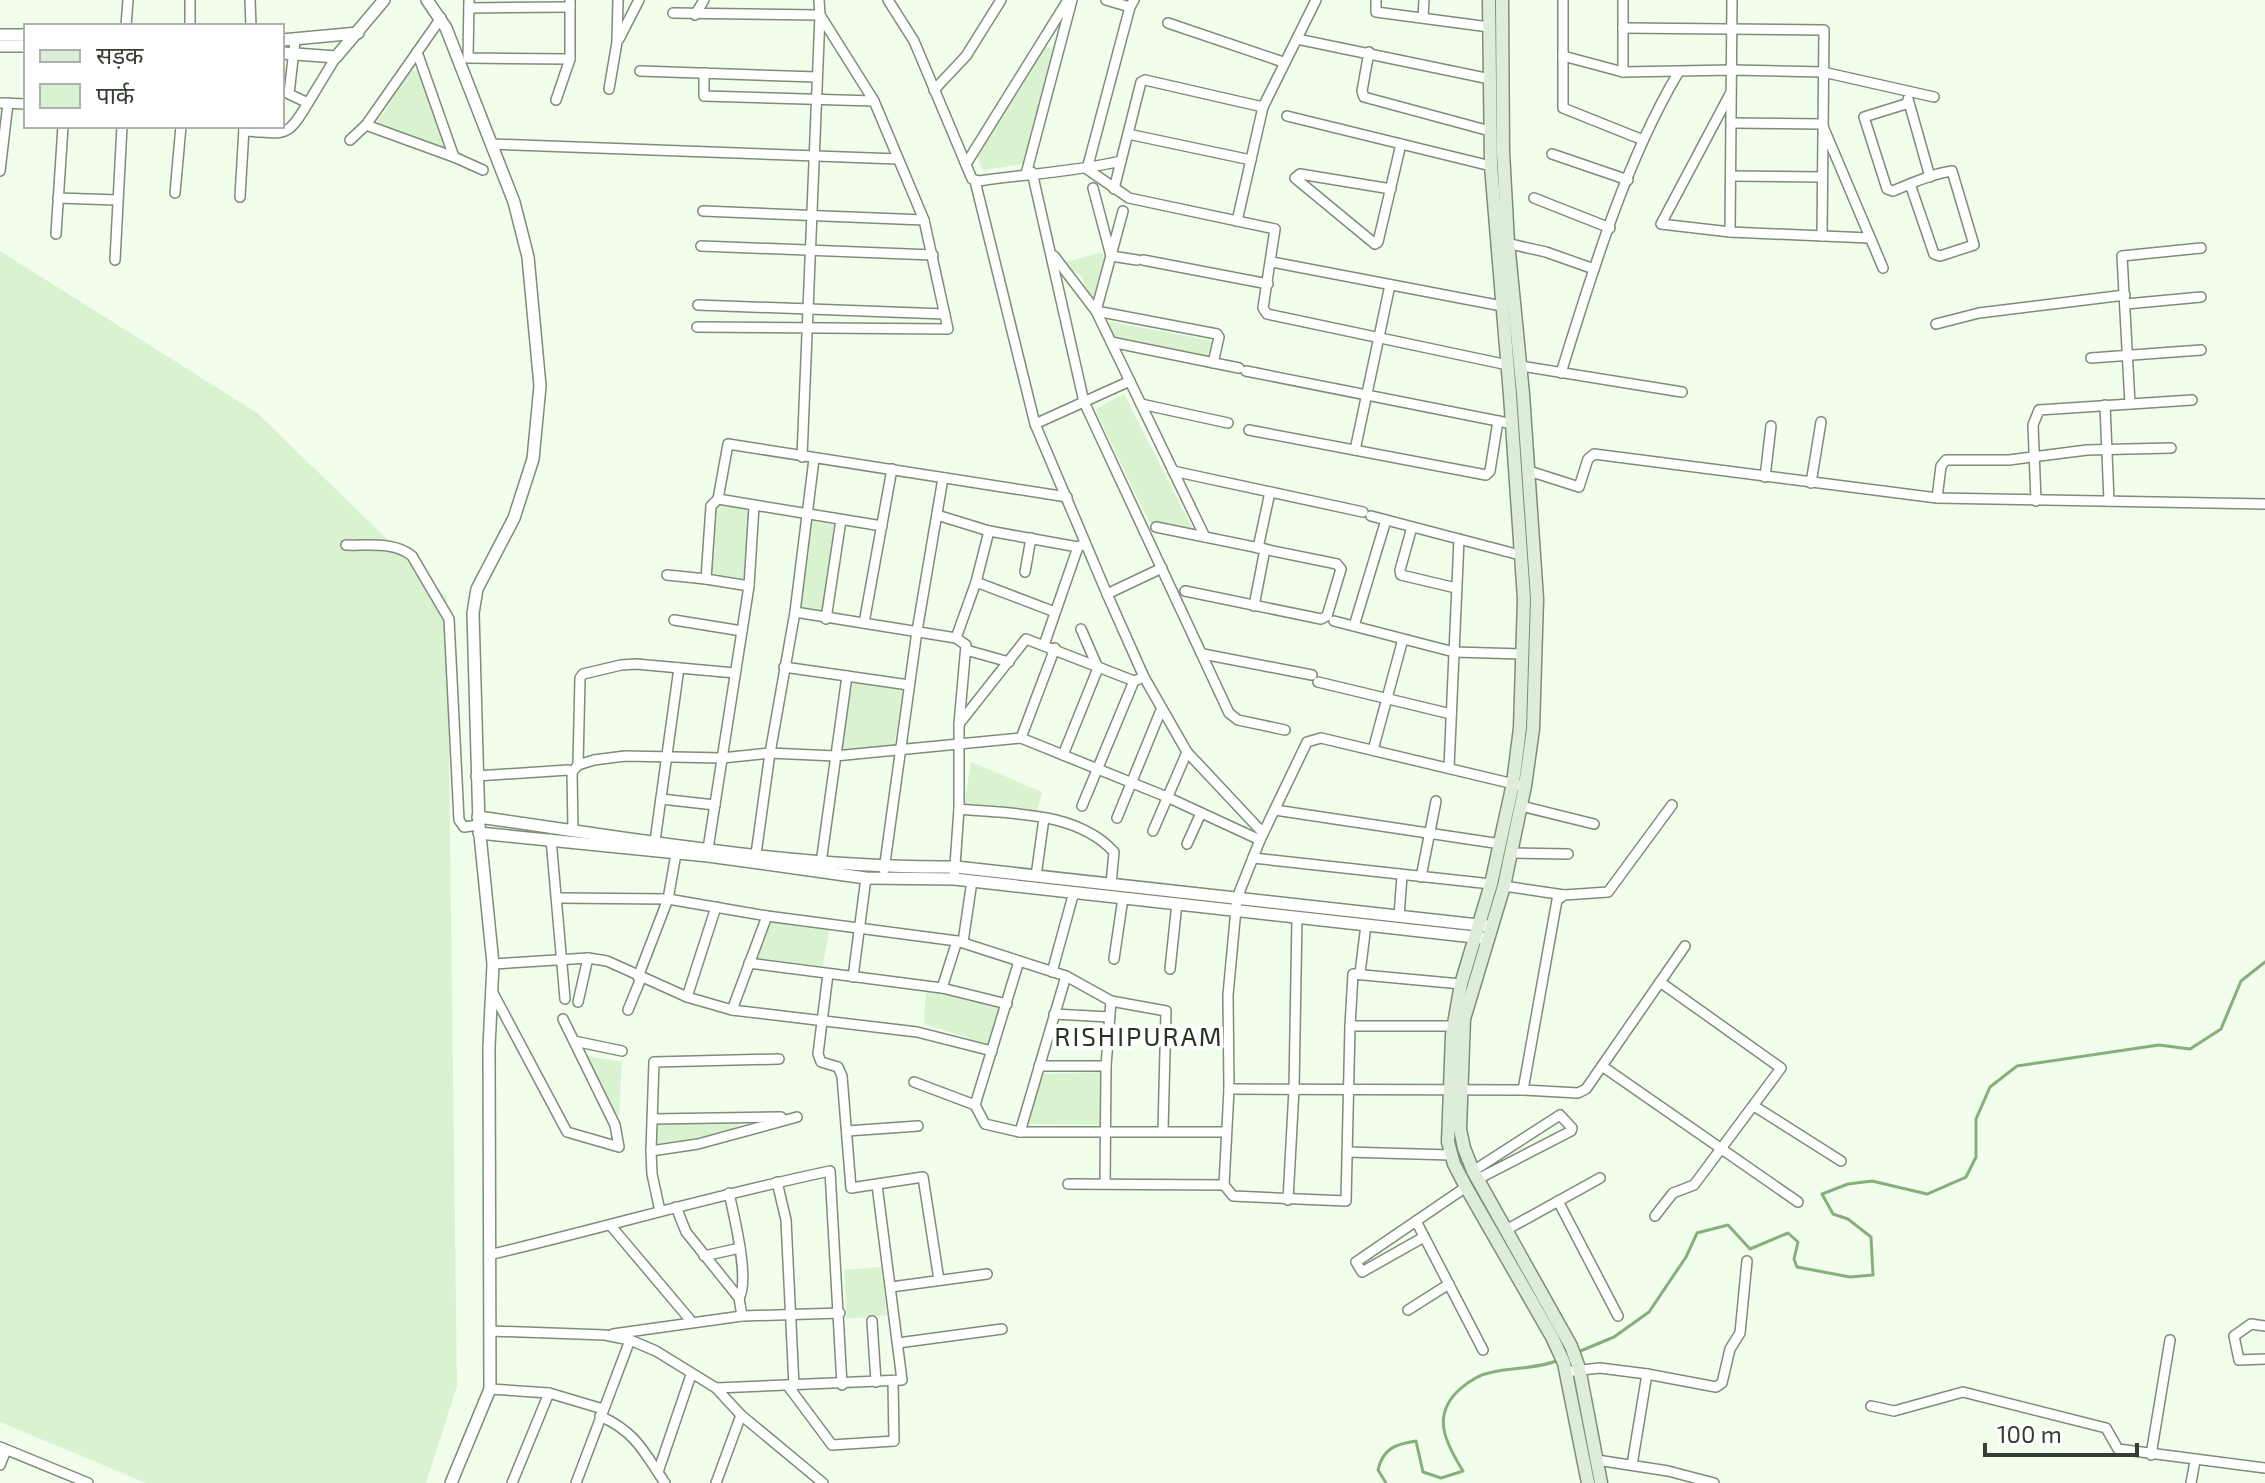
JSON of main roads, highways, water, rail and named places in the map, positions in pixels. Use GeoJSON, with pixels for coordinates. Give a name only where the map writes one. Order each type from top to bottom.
{"type":"FeatureCollection","features":[{"type":"Feature","properties":{"kind":"main road"},"geometry":{"type":"LineString","coordinates":[[1489,0],[1491,166],[1529,471],[1537,599],[1533,729],[1501,844],[1498,885]]}},
{"type":"Feature","properties":{"kind":"main road"},"geometry":{"type":"LineString","coordinates":[[1502,0],[1502,306],[1514,366],[1513,424],[1524,599],[1521,806],[1512,853],[1461,984],[1453,1026],[1456,1091],[1467,1159],[1506,1230],[1571,1366],[1601,1483]]}},
{"type":"Feature","properties":{"kind":"main road"},"geometry":{"type":"LineString","coordinates":[[1483,932],[1464,1019],[1448,1130],[1451,1155],[1466,1187],[1557,1334]]}},
{"type":"Feature","properties":{"kind":"main road"},"geometry":{"type":"LineString","coordinates":[[1571,1366],[1588,1483]]}},
{"type":"Feature","properties":{"kind":"waterway"},"geometry":{"type":"LineString","coordinates":[[1578,1352],[1614,1337],[1649,1312],[1686,1257],[1697,1233],[1728,1225],[1750,1249],[1788,1233],[1798,1242],[1794,1259],[1797,1267],[1850,1277],[1873,1275],[1871,1237],[1848,1219],[1833,1214],[1822,1194],[1848,1184],[1872,1181],[1927,1194],[1966,1177],[1976,1157],[1976,1119],[1990,1087],[2017,1066],[2159,1045],[2190,1049],[2221,1029],[2241,981],[2265,962]]}},
{"type":"Feature","properties":{"kind":"waterway"},"geometry":{"type":"LineString","coordinates":[[1386,1483],[1378,1470],[1383,1457],[1397,1446],[1416,1441],[1423,1472],[1441,1478],[1463,1471],[1444,1429],[1443,1419],[1451,1399],[1467,1383],[1484,1374],[1559,1360]]}},
{"type":"Feature","properties":{"kind":"district","name":"RISHIPURAM"},"geometry":{"type":"Point","coordinates":[1139,1037]}}]}
